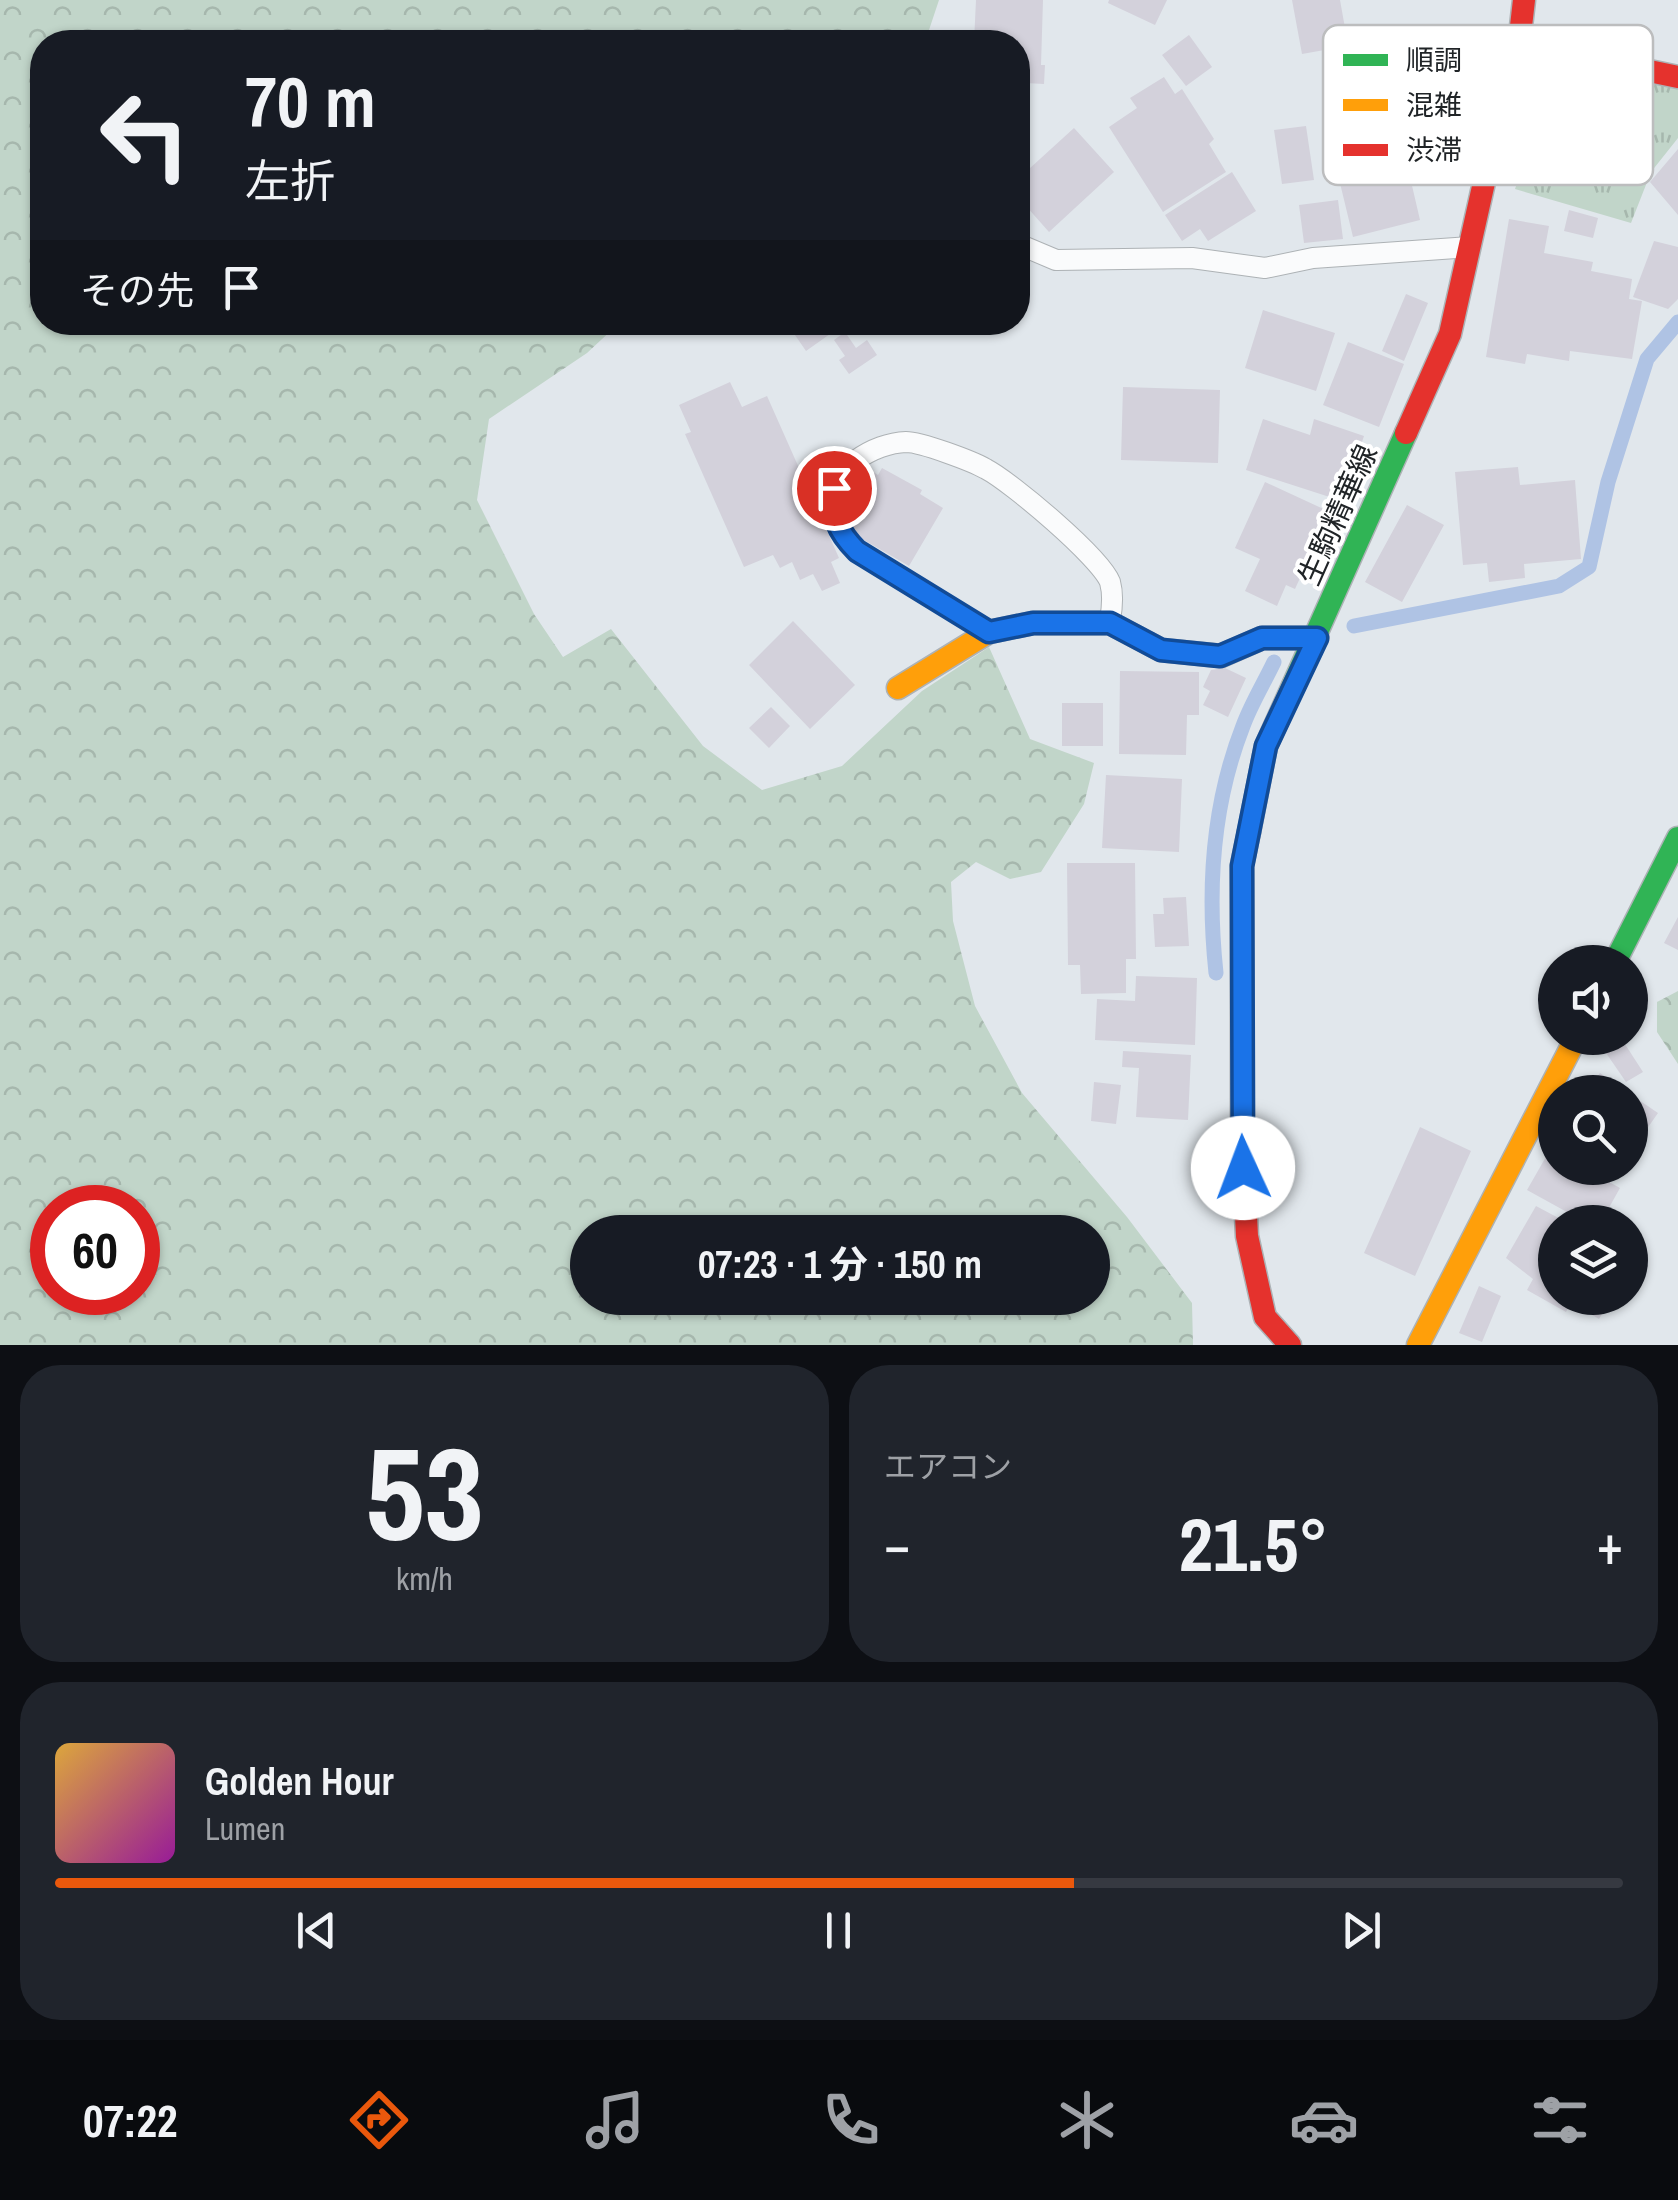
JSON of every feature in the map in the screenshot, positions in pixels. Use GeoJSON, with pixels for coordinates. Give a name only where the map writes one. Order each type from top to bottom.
{"type":"FeatureCollection","features":[{"type":"Feature","properties":{"kind":"main road","name":"生駒精華線"},"geometry":{"type":"LineString","coordinates":[[1521,25],[1524,0]]}},
{"type":"Feature","properties":{"kind":"main road"},"geometry":{"type":"LineString","coordinates":[[1653,72],[1678,77]]}},
{"type":"Feature","properties":{"kind":"main road","name":"生駒精華線"},"geometry":{"type":"LineString","coordinates":[[1290,1345],[1266,1317],[1246,1236],[1242,866],[1266,746],[1450,334],[1485,185]]}},
{"type":"Feature","properties":{"kind":"main road"},"geometry":{"type":"LineString","coordinates":[[898,688],[989,632],[1033,623],[1110,623],[1161,650],[1220,656],[1262,638],[1317,638]]}},
{"type":"Feature","properties":{"kind":"main road"},"geometry":{"type":"LineString","coordinates":[[1623,945],[1678,838]]}},
{"type":"Feature","properties":{"kind":"main road"},"geometry":{"type":"LineString","coordinates":[[1418,1345],[1567,1055]]}},
{"type":"Feature","properties":{"kind":"lane"},"geometry":{"type":"LineString","coordinates":[[1030,249],[1056,260],[1192,258],[1265,268],[1348,254],[1472,247]]}},
{"type":"Feature","properties":{"kind":"lane"},"geometry":{"type":"LineString","coordinates":[[989,632],[857,551],[842,536],[831,507],[834,488],[851,464],[872,450],[908,442],[987,469],[1092,556],[1110,583],[1110,623]]}},
{"type":"Feature","properties":{"kind":"green space"},"geometry":{"type":"Polygon","coordinates":[[[0,0],[939,0],[929,30],[30,30],[30,335],[606,335],[587,353],[489,419],[477,500],[534,614],[563,657],[611,629],[703,746],[762,790],[842,766],[922,691],[989,647],[1030,739],[1094,763],[1084,804],[1041,872],[1010,879],[976,862],[951,882],[953,921],[975,1006],[1022,1093],[1127,1217],[1192,1303],[1193,1345],[0,1345],[0,0]]]}},
{"type":"Feature","properties":{"kind":"green space"},"geometry":{"type":"Polygon","coordinates":[[[1653,84],[1678,89],[1678,138],[1653,169],[1653,84]]]}},
{"type":"Feature","properties":{"kind":"green space"},"geometry":{"type":"Polygon","coordinates":[[[1516,185],[1646,185],[1631,223],[1515,189],[1516,185]]]}},
{"type":"Feature","properties":{"kind":"green space"},"geometry":{"type":"Polygon","coordinates":[[[1678,991],[1678,1064],[1657,1032],[1657,1002],[1678,991]]]}},
{"type":"Feature","properties":{"kind":"building"},"geometry":{"type":"Polygon","coordinates":[[[976,0],[1043,0],[1044,84],[1030,83],[1030,30],[975,30],[976,0]]]}},
{"type":"Feature","properties":{"kind":"building"},"geometry":{"type":"Polygon","coordinates":[[[1167,0],[1155,25],[1108,3],[1167,0]]]}},
{"type":"Feature","properties":{"kind":"building"},"geometry":{"type":"Polygon","coordinates":[[[1292,0],[1340,0],[1344,25],[1323,25],[1323,50],[1302,54],[1292,0]]]}},
{"type":"Feature","properties":{"kind":"building"},"geometry":{"type":"Polygon","coordinates":[[[1189,35],[1212,67],[1186,86],[1162,55],[1189,35]]]}},
{"type":"Feature","properties":{"kind":"building"},"geometry":{"type":"Polygon","coordinates":[[[1164,77],[1175,94],[1182,89],[1214,139],[1209,144],[1226,172],[1163,212],[1109,127],[1137,108],[1130,98],[1164,77]]]}},
{"type":"Feature","properties":{"kind":"building"},"geometry":{"type":"Polygon","coordinates":[[[1306,126],[1314,180],[1282,184],[1274,130],[1306,126]]]}},
{"type":"Feature","properties":{"kind":"building"},"geometry":{"type":"Polygon","coordinates":[[[1074,128],[1114,172],[1049,232],[1030,211],[1030,168],[1074,128]]]}},
{"type":"Feature","properties":{"kind":"building"},"geometry":{"type":"Polygon","coordinates":[[[1678,149],[1678,215],[1653,185],[1653,178],[1678,149]]]}},
{"type":"Feature","properties":{"kind":"building"},"geometry":{"type":"Polygon","coordinates":[[[1232,172],[1256,211],[1208,241],[1200,229],[1182,241],[1165,215],[1232,172]]]}},
{"type":"Feature","properties":{"kind":"building"},"geometry":{"type":"Polygon","coordinates":[[[1340,185],[1412,185],[1420,220],[1353,237],[1340,185]]]}},
{"type":"Feature","properties":{"kind":"building"},"geometry":{"type":"Polygon","coordinates":[[[1338,200],[1343,239],[1304,243],[1299,205],[1338,200]]]}},
{"type":"Feature","properties":{"kind":"building"},"geometry":{"type":"Polygon","coordinates":[[[1569,210],[1598,218],[1593,238],[1564,231],[1569,210]]]}},
{"type":"Feature","properties":{"kind":"building"},"geometry":{"type":"Polygon","coordinates":[[[1509,219],[1549,226],[1544,253],[1593,262],[1591,271],[1632,279],[1629,299],[1642,301],[1632,359],[1570,351],[1569,361],[1527,354],[1525,364],[1486,357],[1509,219]]]}},
{"type":"Feature","properties":{"kind":"building"},"geometry":{"type":"Polygon","coordinates":[[[1654,241],[1678,247],[1678,299],[1668,309],[1633,297],[1654,241]]]}},
{"type":"Feature","properties":{"kind":"building"},"geometry":{"type":"Polygon","coordinates":[[[1406,294],[1428,303],[1404,361],[1382,351],[1406,294]]]}},
{"type":"Feature","properties":{"kind":"building"},"geometry":{"type":"Polygon","coordinates":[[[1263,310],[1335,333],[1316,391],[1245,368],[1263,310]]]}},
{"type":"Feature","properties":{"kind":"building"},"geometry":{"type":"Polygon","coordinates":[[[795,335],[829,335],[806,351],[795,335]]]}},
{"type":"Feature","properties":{"kind":"building"},"geometry":{"type":"Polygon","coordinates":[[[847,335],[856,348],[867,340],[877,355],[849,374],[839,360],[845,356],[834,340],[847,335]]]}},
{"type":"Feature","properties":{"kind":"building"},"geometry":{"type":"Polygon","coordinates":[[[1348,342],[1404,364],[1379,427],[1323,405],[1348,342]]]}},
{"type":"Feature","properties":{"kind":"building"},"geometry":{"type":"Polygon","coordinates":[[[730,382],[742,407],[767,396],[839,558],[831,562],[840,583],[822,591],[813,574],[800,580],[792,562],[780,568],[773,555],[744,567],[685,434],[691,432],[679,405],[730,382]]]}},
{"type":"Feature","properties":{"kind":"building"},"geometry":{"type":"Polygon","coordinates":[[[1123,387],[1220,390],[1218,463],[1121,460],[1123,387]]]}},
{"type":"Feature","properties":{"kind":"building"},"geometry":{"type":"Polygon","coordinates":[[[1263,419],[1310,435],[1314,419],[1364,436],[1342,501],[1246,470],[1263,419]]]}},
{"type":"Feature","properties":{"kind":"building"},"geometry":{"type":"Polygon","coordinates":[[[864,466],[878,475],[882,468],[922,490],[920,494],[943,508],[909,566],[850,532],[859,516],[842,506],[864,466]]]}},
{"type":"Feature","properties":{"kind":"building"},"geometry":{"type":"Polygon","coordinates":[[[1518,467],[1520,485],[1575,480],[1581,559],[1524,564],[1525,578],[1489,582],[1487,563],[1463,565],[1455,472],[1518,467]]]}},
{"type":"Feature","properties":{"kind":"building"},"geometry":{"type":"Polygon","coordinates":[[[1265,482],[1330,512],[1295,589],[1286,585],[1277,606],[1245,591],[1260,559],[1235,548],[1265,482]]]}},
{"type":"Feature","properties":{"kind":"building"},"geometry":{"type":"Polygon","coordinates":[[[1407,505],[1444,525],[1402,602],[1365,582],[1407,505]]]}},
{"type":"Feature","properties":{"kind":"building"},"geometry":{"type":"Polygon","coordinates":[[[793,621],[855,685],[810,729],[749,665],[793,621]]]}},
{"type":"Feature","properties":{"kind":"building"},"geometry":{"type":"Polygon","coordinates":[[[1225,668],[1246,678],[1228,717],[1203,705],[1210,691],[1203,687],[1211,670],[1225,668]]]}},
{"type":"Feature","properties":{"kind":"building"},"geometry":{"type":"Polygon","coordinates":[[[1120,671],[1199,672],[1199,715],[1187,715],[1186,755],[1119,754],[1120,671]]]}},
{"type":"Feature","properties":{"kind":"building"},"geometry":{"type":"Polygon","coordinates":[[[1062,703],[1103,703],[1103,746],[1062,746],[1062,703]]]}},
{"type":"Feature","properties":{"kind":"building"},"geometry":{"type":"Polygon","coordinates":[[[771,707],[790,726],[769,748],[749,728],[771,707]]]}},
{"type":"Feature","properties":{"kind":"building"},"geometry":{"type":"Polygon","coordinates":[[[1106,775],[1182,779],[1179,852],[1102,848],[1106,775]]]}},
{"type":"Feature","properties":{"kind":"building"},"geometry":{"type":"Polygon","coordinates":[[[1067,863],[1135,863],[1136,959],[1126,959],[1126,993],[1081,994],[1080,965],[1068,965],[1067,863]]]}},
{"type":"Feature","properties":{"kind":"building"},"geometry":{"type":"Polygon","coordinates":[[[1186,897],[1189,946],[1155,947],[1153,914],[1164,914],[1163,898],[1186,897]]]}},
{"type":"Feature","properties":{"kind":"building"},"geometry":{"type":"Polygon","coordinates":[[[1678,917],[1678,950],[1664,943],[1678,917]]]}},
{"type":"Feature","properties":{"kind":"building"},"geometry":{"type":"Polygon","coordinates":[[[1136,976],[1197,978],[1195,1045],[1095,1040],[1097,999],[1135,1001],[1136,976]]]}},
{"type":"Feature","properties":{"kind":"building"},"geometry":{"type":"Polygon","coordinates":[[[1123,1051],[1191,1055],[1188,1120],[1136,1117],[1139,1068],[1122,1067],[1123,1051]]]}},
{"type":"Feature","properties":{"kind":"building"},"geometry":{"type":"Polygon","coordinates":[[[1607,1055],[1632,1055],[1643,1072],[1621,1075],[1607,1055]]]}},
{"type":"Feature","properties":{"kind":"building"},"geometry":{"type":"Polygon","coordinates":[[[1094,1082],[1121,1085],[1116,1124],[1091,1121],[1094,1082]]]}},
{"type":"Feature","properties":{"kind":"building"},"geometry":{"type":"Polygon","coordinates":[[[1648,1106],[1658,1113],[1648,1127],[1648,1106]]]}},
{"type":"Feature","properties":{"kind":"building"},"geometry":{"type":"Polygon","coordinates":[[[1420,1127],[1471,1151],[1415,1276],[1364,1253],[1420,1127]]]}},
{"type":"Feature","properties":{"kind":"building"},"geometry":{"type":"Polygon","coordinates":[[[1538,1171],[1538,1185],[1620,1188],[1610,1205],[1554,1205],[1527,1190],[1538,1171]]]}},
{"type":"Feature","properties":{"kind":"building"},"geometry":{"type":"Polygon","coordinates":[[[1538,1207],[1538,1296],[1527,1290],[1533,1279],[1506,1258],[1538,1207]]]}},
{"type":"Feature","properties":{"kind":"building"},"geometry":{"type":"Polygon","coordinates":[[[1479,1286],[1501,1296],[1482,1342],[1459,1333],[1479,1286]]]}},
{"type":"Feature","properties":{"kind":"waterway"},"geometry":{"type":"LineString","coordinates":[[1354,626],[1559,586],[1589,567],[1608,482],[1647,359],[1678,322]]}},
{"type":"Feature","properties":{"kind":"waterway"},"geometry":{"type":"LineString","coordinates":[[1216,973],[1212,879],[1218,817],[1243,726],[1274,662]]}},
{"type":"Feature","properties":{"kind":"traffic: fast"},"geometry":{"type":"LineString","coordinates":[[1249,832],[1266,746],[1406,433]]}},
{"type":"Feature","properties":{"kind":"traffic: fast"},"geometry":{"type":"LineString","coordinates":[[1624,945],[1678,838]]}},
{"type":"Feature","properties":{"kind":"traffic: slow"},"geometry":{"type":"LineString","coordinates":[[898,688],[989,632],[1033,623],[1110,623],[1161,650],[1221,656],[1262,638],[1317,638]]}},
{"type":"Feature","properties":{"kind":"traffic: slow"},"geometry":{"type":"LineString","coordinates":[[1418,1345],[1567,1055]]}},
{"type":"Feature","properties":{"kind":"traffic: jam"},"geometry":{"type":"LineString","coordinates":[[1521,25],[1524,0]]}},
{"type":"Feature","properties":{"kind":"traffic: jam"},"geometry":{"type":"LineString","coordinates":[[1653,72],[1678,77]]}},
{"type":"Feature","properties":{"kind":"traffic: jam"},"geometry":{"type":"LineString","coordinates":[[1406,433],[1450,334],[1483,185]]}},
{"type":"Feature","properties":{"kind":"traffic: jam"},"geometry":{"type":"LineString","coordinates":[[1249,832],[1242,865],[1242,1133],[1247,1236],[1265,1317],[1290,1345]]}},
{"type":"Feature","properties":{"kind":"route"},"geometry":{"type":"LineString","coordinates":[[834,488],[831,507],[842,536],[857,551],[989,632],[1033,623],[1110,623],[1161,650],[1220,656],[1262,638],[1317,638],[1266,746],[1242,866],[1243,1168]]}}]}
